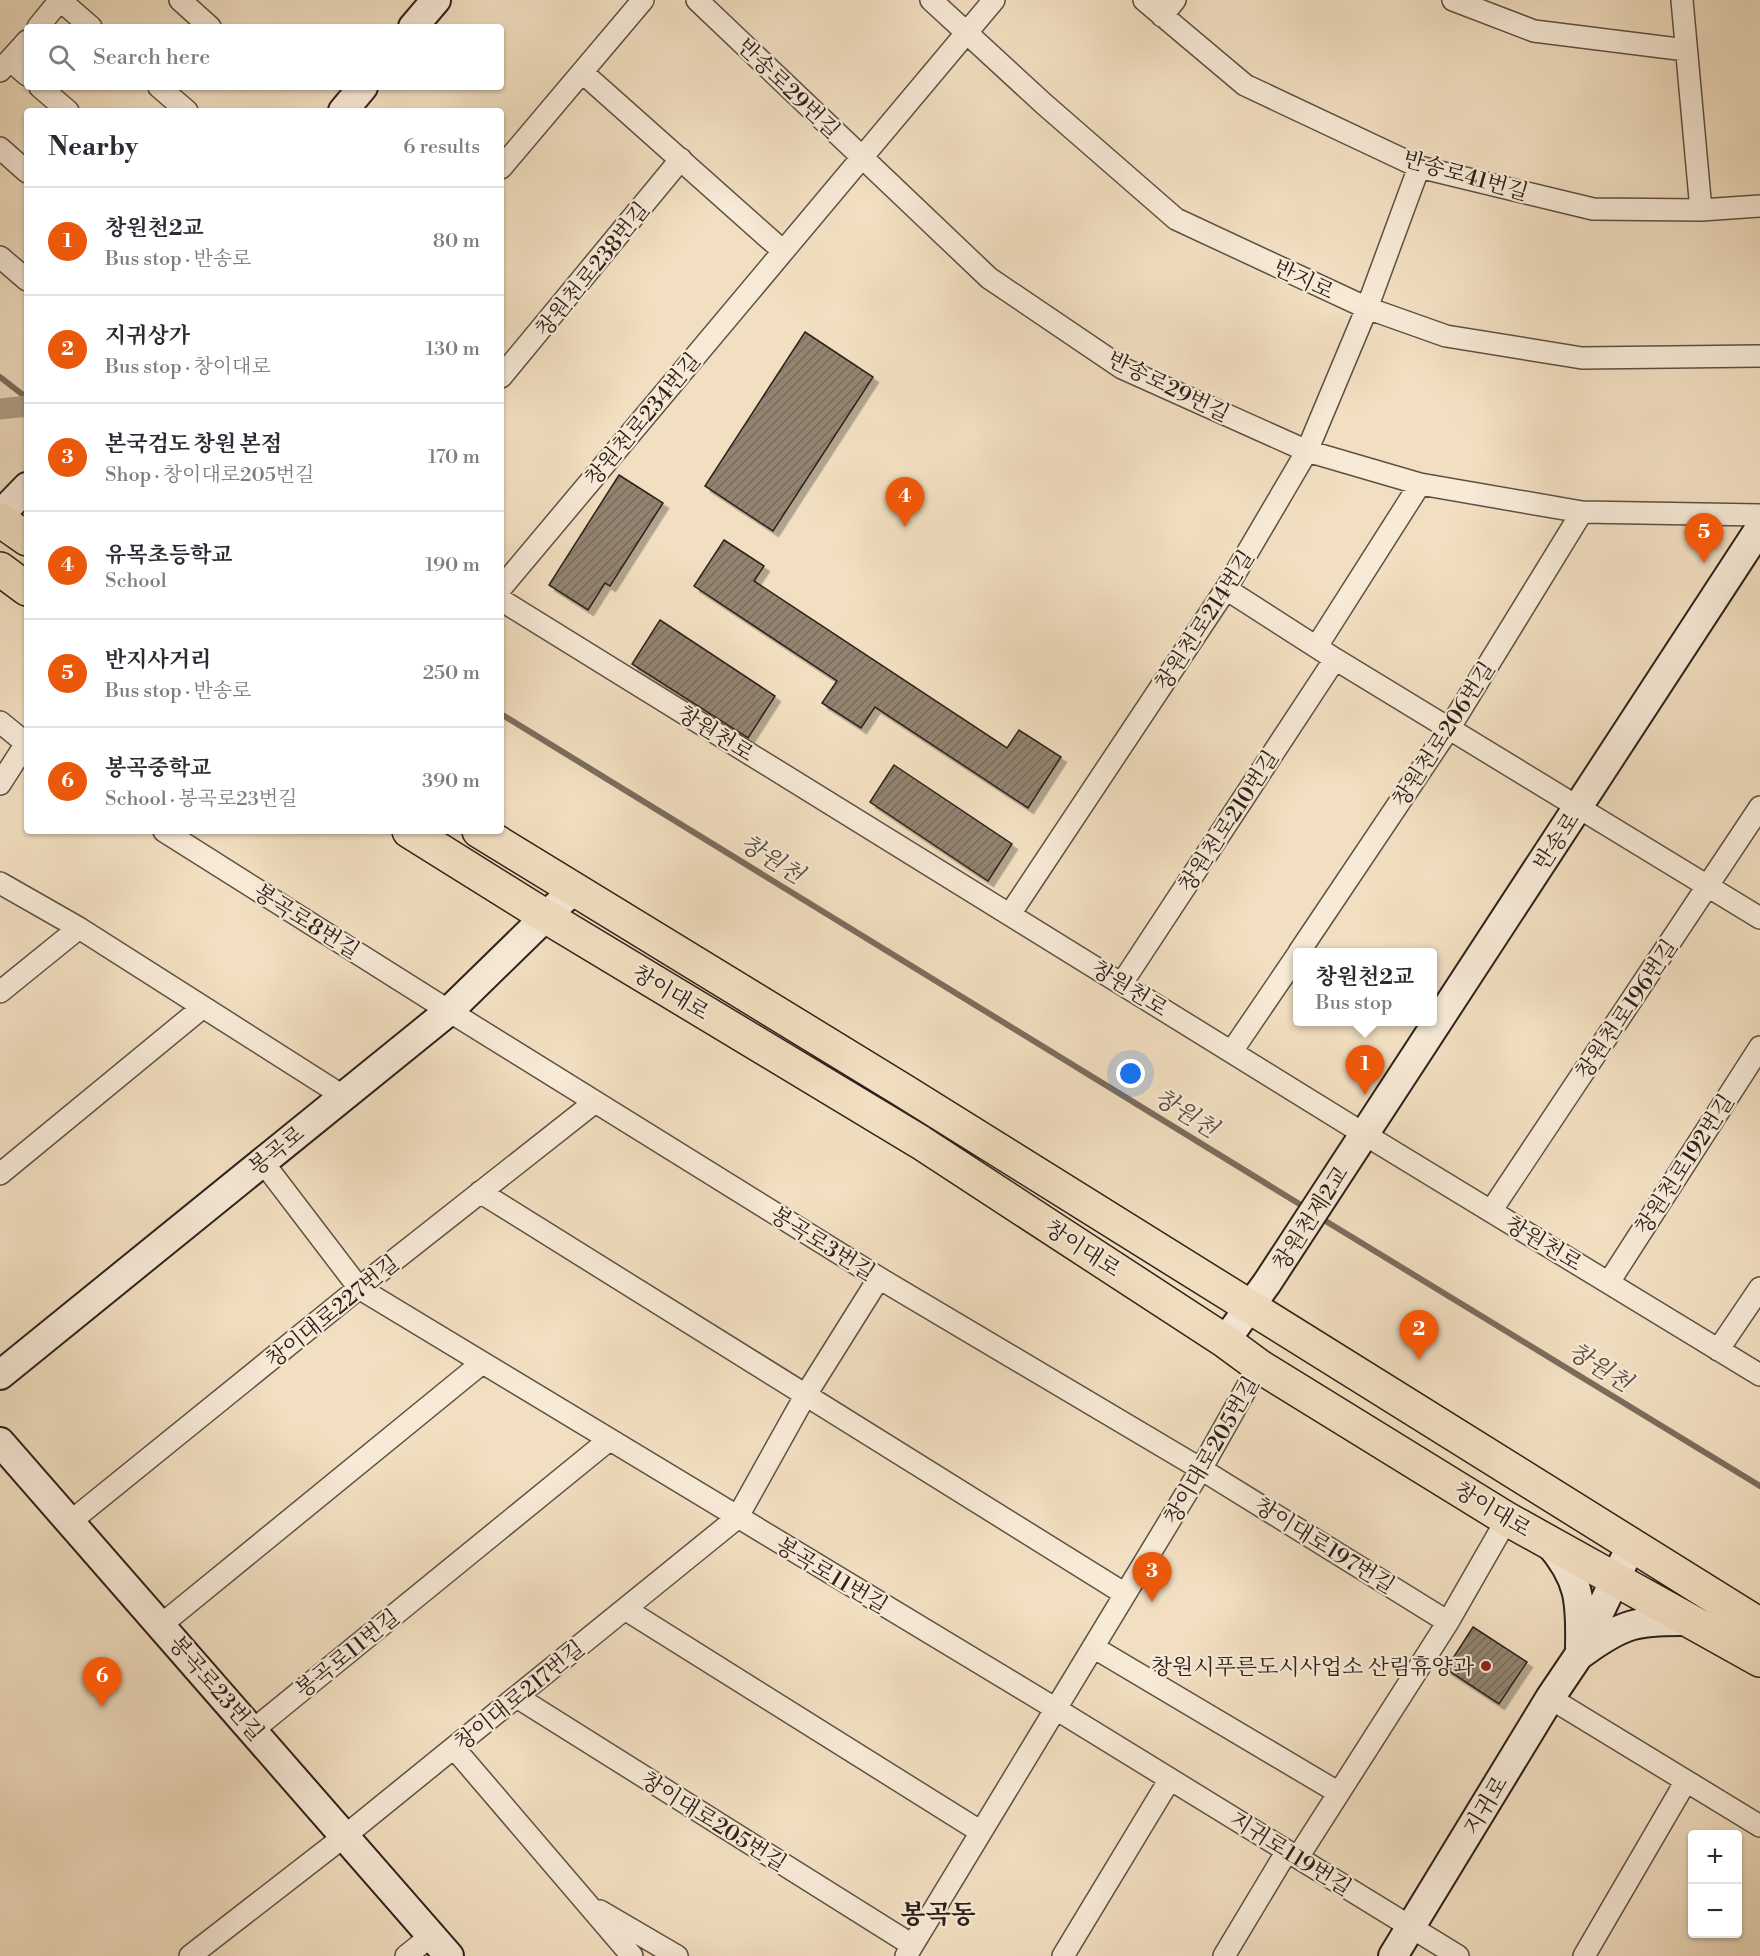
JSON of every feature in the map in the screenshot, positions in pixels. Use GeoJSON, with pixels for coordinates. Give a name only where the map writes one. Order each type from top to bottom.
{"type":"FeatureCollection","features":[{"type":"Feature","properties":{"kind":"main road"},"geometry":{"type":"LineString","coordinates":[[0,520],[24,537]]}},
{"type":"Feature","properties":{"kind":"main road"},"geometry":{"type":"LineString","coordinates":[[0,569],[24,587]]}},
{"type":"Feature","properties":{"kind":"main road","name":"창이대로"},"geometry":{"type":"LineString","coordinates":[[414,834],[545,916],[920,1142],[1225,1341],[1259,1366],[1507,1519],[1760,1660]]}},
{"type":"Feature","properties":{"kind":"main road","name":"창이대로"},"geometry":{"type":"LineString","coordinates":[[483,834],[904,1091],[1259,1295],[1631,1546],[1760,1625]]}},
{"type":"Feature","properties":{"kind":"street"},"geometry":{"type":"LineString","coordinates":[[37,24],[41,0]]}},
{"type":"Feature","properties":{"kind":"street"},"geometry":{"type":"LineString","coordinates":[[39,24],[60,0],[88,24]]}},
{"type":"Feature","properties":{"kind":"street"},"geometry":{"type":"LineString","coordinates":[[180,0],[207,24]]}},
{"type":"Feature","properties":{"kind":"street"},"geometry":{"type":"LineString","coordinates":[[416,24],[436,0]]}},
{"type":"Feature","properties":{"kind":"street"},"geometry":{"type":"LineString","coordinates":[[504,165],[643,0]]}},
{"type":"Feature","properties":{"kind":"street","name":"반송로29번길"},"geometry":{"type":"LineString","coordinates":[[697,0],[989,278],[1122,368],[1307,451],[1420,484],[1582,512],[1760,515]]}},
{"type":"Feature","properties":{"kind":"street","name":"반지로"},"geometry":{"type":"LineString","coordinates":[[931,0],[1044,104],[1176,219],[1367,308],[1446,336],[1582,358],[1760,356]]}},
{"type":"Feature","properties":{"kind":"street","name":"창원천로234번길"},"geometry":{"type":"LineString","coordinates":[[504,584],[994,0]]}},
{"type":"Feature","properties":{"kind":"street","name":"반송로41번길"},"geometry":{"type":"LineString","coordinates":[[1144,0],[1169,8],[1245,85],[1419,167],[1593,209],[1701,210],[1760,206]]}},
{"type":"Feature","properties":{"kind":"street"},"geometry":{"type":"LineString","coordinates":[[1453,0],[1534,31],[1686,50]]}},
{"type":"Feature","properties":{"kind":"street"},"geometry":{"type":"LineString","coordinates":[[1682,0],[1701,210]]}},
{"type":"Feature","properties":{"kind":"street"},"geometry":{"type":"LineString","coordinates":[[24,44],[5,66],[24,74]]}},
{"type":"Feature","properties":{"kind":"street"},"geometry":{"type":"LineString","coordinates":[[583,73],[783,251]]}},
{"type":"Feature","properties":{"kind":"street"},"geometry":{"type":"LineString","coordinates":[[44,90],[64,108]]}},
{"type":"Feature","properties":{"kind":"street"},"geometry":{"type":"LineString","coordinates":[[162,90],[184,108]]}},
{"type":"Feature","properties":{"kind":"street"},"geometry":{"type":"LineString","coordinates":[[346,108],[360,90]]}},
{"type":"Feature","properties":{"kind":"street"},"geometry":{"type":"LineString","coordinates":[[0,148],[24,169]]}},
{"type":"Feature","properties":{"kind":"street","name":"창원천로238번길"},"geometry":{"type":"LineString","coordinates":[[504,373],[681,159]]}},
{"type":"Feature","properties":{"kind":"street","name":"창원천로214번길"},"geometry":{"type":"LineString","coordinates":[[1010,914],[1226,589],[1307,451],[1367,308],[1419,167]]}},
{"type":"Feature","properties":{"kind":"street"},"geometry":{"type":"LineString","coordinates":[[0,257],[24,277]]}},
{"type":"Feature","properties":{"kind":"street"},"geometry":{"type":"LineString","coordinates":[[1317,646],[1420,484]]}},
{"type":"Feature","properties":{"kind":"street"},"geometry":{"type":"LineString","coordinates":[[0,515],[24,490]]}},
{"type":"Feature","properties":{"kind":"street","name":"창원천로206번길"},"geometry":{"type":"LineString","coordinates":[[1301,948],[1450,727],[1582,512]]}},
{"type":"Feature","properties":{"kind":"street","name":"반송로"},"geometry":{"type":"LineString","coordinates":[[1437,1023],[1760,528]]}},
{"type":"Feature","properties":{"kind":"street"},"geometry":{"type":"LineString","coordinates":[[1226,589],[1335,659],[1760,918]]}},
{"type":"Feature","properties":{"kind":"street","name":"창원천로"},"geometry":{"type":"LineString","coordinates":[[504,602],[1232,1052],[1358,1144],[1491,1210],[1760,1375]]}},
{"type":"Feature","properties":{"kind":"street","name":"창원천로210번길"},"geometry":{"type":"LineString","coordinates":[[1122,983],[1335,659]]}},
{"type":"Feature","properties":{"kind":"street"},"geometry":{"type":"LineString","coordinates":[[0,722],[24,741]]}},
{"type":"Feature","properties":{"kind":"street"},"geometry":{"type":"LineString","coordinates":[[0,784],[24,748]]}},
{"type":"Feature","properties":{"kind":"street","name":"창원천로196번길"},"geometry":{"type":"LineString","coordinates":[[1491,1210],[1760,807]]}},
{"type":"Feature","properties":{"kind":"street","name":"봉곡로8번길"},"geometry":{"type":"LineString","coordinates":[[169,834],[449,1011]]}},
{"type":"Feature","properties":{"kind":"street"},"geometry":{"type":"LineString","coordinates":[[0,883],[79,928],[343,1096]]}},
{"type":"Feature","properties":{"kind":"street","name":"봉곡로"},"geometry":{"type":"LineString","coordinates":[[0,1375],[449,1011],[573,890]]}},
{"type":"Feature","properties":{"kind":"street"},"geometry":{"type":"LineString","coordinates":[[0,992],[79,928]]}},
{"type":"Feature","properties":{"kind":"street","name":"창원천로206번길"},"geometry":{"type":"LineString","coordinates":[[1232,1052],[1293,960]]}},
{"type":"Feature","properties":{"kind":"street"},"geometry":{"type":"LineString","coordinates":[[0,1174],[203,1008]]}},
{"type":"Feature","properties":{"kind":"street","name":"봉곡로3번길"},"geometry":{"type":"LineString","coordinates":[[449,1011],[879,1278],[1201,1469]]}},
{"type":"Feature","properties":{"kind":"street","name":"반송로"},"geometry":{"type":"LineString","coordinates":[[1358,1144],[1435,1026]]}},
{"type":"Feature","properties":{"kind":"street","name":"창원천로192번길"},"geometry":{"type":"LineString","coordinates":[[1609,1282],[1760,1047]]}},
{"type":"Feature","properties":{"kind":"street","name":"창이대로227번길"},"geometry":{"type":"LineString","coordinates":[[70,1522],[359,1288],[595,1102]]}},
{"type":"Feature","properties":{"kind":"street","name":"창원천제2교"},"geometry":{"type":"LineString","coordinates":[[1259,1295],[1358,1144]]}},
{"type":"Feature","properties":{"kind":"street","name":"봉곡로11번길"},"geometry":{"type":"LineString","coordinates":[[262,1161],[359,1288],[1056,1709]]}},
{"type":"Feature","properties":{"kind":"street"},"geometry":{"type":"LineString","coordinates":[[480,1192],[1125,1594]]}},
{"type":"Feature","properties":{"kind":"street","name":"창이대로217번길"},"geometry":{"type":"LineString","coordinates":[[190,1956],[346,1835],[737,1518],[805,1396],[879,1278]]}},
{"type":"Feature","properties":{"kind":"street"},"geometry":{"type":"LineString","coordinates":[[1718,1350],[1760,1288]]}},
{"type":"Feature","properties":{"kind":"street"},"geometry":{"type":"LineString","coordinates":[[1225,1341],[1259,1295]]}},
{"type":"Feature","properties":{"kind":"street"},"geometry":{"type":"LineString","coordinates":[[161,1625],[482,1364]]}},
{"type":"Feature","properties":{"kind":"street","name":"창이대로205번길"},"geometry":{"type":"LineString","coordinates":[[517,1697],[909,1951],[1201,1469],[1259,1366]]}},
{"type":"Feature","properties":{"kind":"street","name":"봉곡로11번길"},"geometry":{"type":"LineString","coordinates":[[253,1730],[609,1440]]}},
{"type":"Feature","properties":{"kind":"street","name":"봉곡로23번길"},"geometry":{"type":"LineString","coordinates":[[0,1442],[346,1835],[440,1946],[406,1956]]}},
{"type":"Feature","properties":{"kind":"street","name":"창이대로197번길"},"geometry":{"type":"LineString","coordinates":[[1201,1469],[1448,1622]]}},
{"type":"Feature","properties":{"kind":"street"},"geometry":{"type":"LineString","coordinates":[[1224,1956],[1292,1854],[1340,1793],[1448,1622],[1507,1519]]}},
{"type":"Feature","properties":{"kind":"street"},"geometry":{"type":"LineString","coordinates":[[1549,1542],[1565,1561],[1576,1585],[1579,1655]]}},
{"type":"Feature","properties":{"kind":"street","name":"지귀로"},"geometry":{"type":"LineString","coordinates":[[1393,1956],[1550,1698],[1579,1655],[1631,1546]]}},
{"type":"Feature","properties":{"kind":"street"},"geometry":{"type":"LineString","coordinates":[[625,1609],[981,1832]]}},
{"type":"Feature","properties":{"kind":"street","name":"지귀로"},"geometry":{"type":"LineString","coordinates":[[1579,1655],[1606,1636],[1627,1626],[1653,1620],[1689,1621]]}},
{"type":"Feature","properties":{"kind":"street"},"geometry":{"type":"LineString","coordinates":[[1094,1647],[1340,1793]]}},
{"type":"Feature","properties":{"kind":"street"},"geometry":{"type":"LineString","coordinates":[[1550,1698],[1760,1826]]}},
{"type":"Feature","properties":{"kind":"street","name":"지귀로119번길"},"geometry":{"type":"LineString","coordinates":[[1056,1709],[1458,1956]]}},
{"type":"Feature","properties":{"kind":"street"},"geometry":{"type":"LineString","coordinates":[[454,1748],[632,1956]]}},
{"type":"Feature","properties":{"kind":"street"},"geometry":{"type":"LineString","coordinates":[[1064,1956],[1170,1779]]}},
{"type":"Feature","properties":{"kind":"street"},"geometry":{"type":"LineString","coordinates":[[1584,1956],[1686,1781]]}},
{"type":"Feature","properties":{"kind":"street"},"geometry":{"type":"LineString","coordinates":[[586,1902],[677,1956]]}},
{"type":"Feature","properties":{"kind":"building"},"geometry":{"type":"Polygon","coordinates":[[[805,332],[873,377],[773,531],[705,486],[805,332]]]}},
{"type":"Feature","properties":{"kind":"building"},"geometry":{"type":"Polygon","coordinates":[[[619,475],[663,503],[610,586],[605,583],[588,610],[549,585],[619,475]]]}},
{"type":"Feature","properties":{"kind":"building"},"geometry":{"type":"Polygon","coordinates":[[[724,540],[764,566],[754,581],[1007,748],[1019,730],[1061,757],[1028,808],[875,707],[861,728],[822,703],[837,681],[694,586],[724,540]]]}},
{"type":"Feature","properties":{"kind":"building"},"geometry":{"type":"Polygon","coordinates":[[[660,620],[775,696],[748,738],[632,664],[660,620]]]}},
{"type":"Feature","properties":{"kind":"building"},"geometry":{"type":"Polygon","coordinates":[[[894,765],[1012,844],[988,881],[870,802],[894,765]]]}},
{"type":"Feature","properties":{"kind":"building","name":"창원시푸른도시사업소 산림휴양과"},"geometry":{"type":"Polygon","coordinates":[[[1473,1627],[1527,1662],[1499,1704],[1446,1669],[1473,1627]]]}},
{"type":"Feature","properties":{"kind":"waterway","name":"창원천"},"geometry":{"type":"LineString","coordinates":[[0,377],[24,396]]}},
{"type":"Feature","properties":{"kind":"waterway"},"geometry":{"type":"LineString","coordinates":[[0,409],[24,406]]}},
{"type":"Feature","properties":{"kind":"waterway","name":"창원천"},"geometry":{"type":"LineString","coordinates":[[504,716],[1306,1208]]}},
{"type":"Feature","properties":{"kind":"waterway","name":"창원천"},"geometry":{"type":"LineString","coordinates":[[1319,1217],[1760,1486]]}},
{"type":"Feature","properties":{"kind":"place","name":"유목초등학교"},"geometry":{"type":"Point","coordinates":[905,527]}},
{"type":"Feature","properties":{"kind":"place","name":"반지사거리"},"geometry":{"type":"Point","coordinates":[1704,563]}},
{"type":"Feature","properties":{"kind":"place","name":"창원천2교"},"geometry":{"type":"Point","coordinates":[1365,1095]}},
{"type":"Feature","properties":{"kind":"place","name":"지귀상가"},"geometry":{"type":"Point","coordinates":[1419,1360]}},
{"type":"Feature","properties":{"kind":"place","name":"본국검도 창원 본점"},"geometry":{"type":"Point","coordinates":[1152,1602]}},
{"type":"Feature","properties":{"kind":"place","name":"창원시푸른도시사업소 산림휴양과"},"geometry":{"type":"Point","coordinates":[1486,1666]}},
{"type":"Feature","properties":{"kind":"place","name":"봉곡중학교"},"geometry":{"type":"Point","coordinates":[102,1707]}},
{"type":"Feature","properties":{"kind":"district","name":"봉곡동"},"geometry":{"type":"Point","coordinates":[938,1914]}}]}
